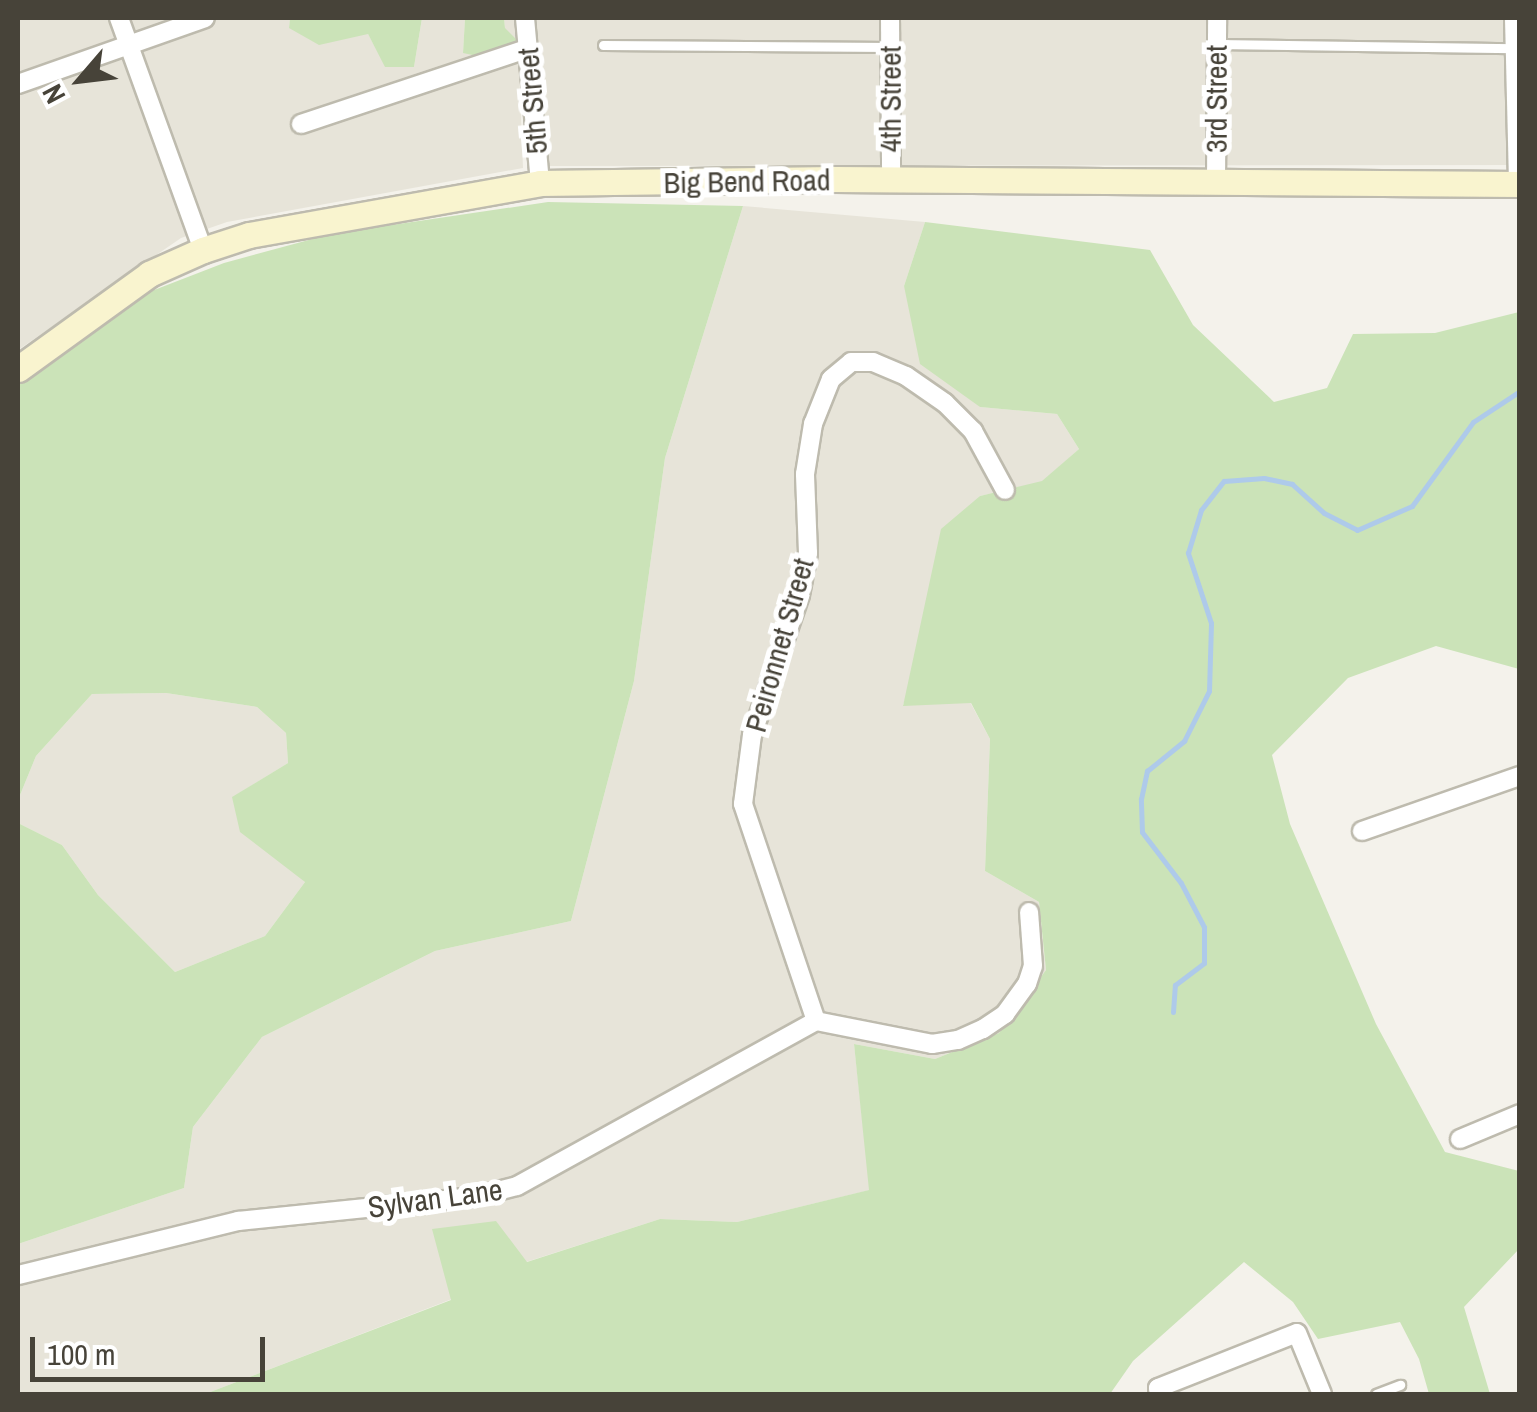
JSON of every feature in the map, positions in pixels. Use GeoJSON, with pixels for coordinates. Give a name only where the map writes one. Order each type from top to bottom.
{"type":"FeatureCollection","features":[{"type":"Feature","properties":{"kind":"main road","name":"Big Bend Road"},"geometry":{"type":"LineString","coordinates":[[18,369],[149,274],[203,250],[248,235],[540,184],[1519,184]]}},
{"type":"Feature","properties":{"kind":"street"},"geometry":{"type":"LineString","coordinates":[[119,18],[203,250]]}},
{"type":"Feature","properties":{"kind":"street"},"geometry":{"type":"LineString","coordinates":[[18,84],[205,18]]}},
{"type":"Feature","properties":{"kind":"street","name":"5th Street"},"geometry":{"type":"LineString","coordinates":[[525,18],[540,184]]}},
{"type":"Feature","properties":{"kind":"street","name":"4th Street"},"geometry":{"type":"LineString","coordinates":[[890,18],[890,181]]}},
{"type":"Feature","properties":{"kind":"street","name":"3rd Street"},"geometry":{"type":"LineString","coordinates":[[1216,181],[1217,18]]}},
{"type":"Feature","properties":{"kind":"street"},"geometry":{"type":"LineString","coordinates":[[1514,18],[1519,184]]}},
{"type":"Feature","properties":{"kind":"street"},"geometry":{"type":"LineString","coordinates":[[301,124],[527,49]]}},
{"type":"Feature","properties":{"kind":"street","name":"Peironnet Street"},"geometry":{"type":"LineString","coordinates":[[816,1022],[744,804],[752,735],[800,596],[808,553],[808,457],[813,424],[831,379],[851,362],[873,362],[906,376],[946,403],[973,431],[1005,490]]}},
{"type":"Feature","properties":{"kind":"street"},"geometry":{"type":"LineString","coordinates":[[1362,830],[1520,776]]}},
{"type":"Feature","properties":{"kind":"street"},"geometry":{"type":"LineString","coordinates":[[816,1022],[932,1044],[958,1040],[983,1028],[1005,1014],[1028,984],[1034,966],[1029,912]]}},
{"type":"Feature","properties":{"kind":"street","name":"Sylvan Lane"},"geometry":{"type":"LineString","coordinates":[[18,1275],[238,1221],[474,1197],[517,1186],[816,1022]]}},
{"type":"Feature","properties":{"kind":"street"},"geometry":{"type":"LineString","coordinates":[[1460,1139],[1520,1114]]}},
{"type":"Feature","properties":{"kind":"street"},"geometry":{"type":"LineString","coordinates":[[1159,1394],[1158,1388],[1297,1333],[1322,1394]]}},
{"type":"Feature","properties":{"kind":"lane"},"geometry":{"type":"LineString","coordinates":[[1216,44],[1515,48]]}},
{"type":"Feature","properties":{"kind":"lane"},"geometry":{"type":"LineString","coordinates":[[603,46],[890,46]]}},
{"type":"Feature","properties":{"kind":"lane"},"geometry":{"type":"LineString","coordinates":[[1376,1394],[1400,1385]]}},
{"type":"Feature","properties":{"kind":"shaded area"},"geometry":{"type":"Polygon","coordinates":[[[18,18],[290,18],[289,28],[368,34],[386,67],[414,67],[422,18],[465,18],[463,53],[505,28],[504,18],[1519,18],[1519,165],[547,166],[518,43],[523,168],[227,222],[181,238],[18,350],[18,18]]]}},
{"type":"Feature","properties":{"kind":"shaded area"},"geometry":{"type":"Polygon","coordinates":[[[743,206],[925,222],[904,286],[980,407],[1057,414],[1079,449],[1042,482],[980,496],[903,705],[970,702],[990,739],[985,871],[1039,902],[1046,970],[999,1033],[935,1059],[854,1044],[870,1190],[737,1222],[660,1219],[526,1262],[433,1230],[452,1299],[205,1394],[18,1394],[18,1244],[184,1188],[193,1127],[262,1037],[435,951],[571,921],[634,681],[665,458],[743,206]]]}},
{"type":"Feature","properties":{"kind":"shaded area"},"geometry":{"type":"Polygon","coordinates":[[[166,693],[257,707],[286,733],[288,763],[233,797],[305,882],[265,936],[175,972],[98,895],[62,845],[18,823],[18,800],[36,756],[92,694],[166,693]]]}},
{"type":"Feature","properties":{"kind":"green space"},"geometry":{"type":"Polygon","coordinates":[[[290,18],[422,18],[414,67],[385,67],[368,34],[319,45],[289,28],[290,18]]]}},
{"type":"Feature","properties":{"kind":"green space"},"geometry":{"type":"Polygon","coordinates":[[[465,18],[504,18],[505,28],[518,41],[482,57],[463,53],[465,18]]]}},
{"type":"Feature","properties":{"kind":"green space"},"geometry":{"type":"Polygon","coordinates":[[[548,202],[743,206],[665,458],[634,681],[571,921],[435,951],[262,1037],[193,1127],[184,1188],[18,1244],[18,823],[62,845],[98,895],[175,972],[265,936],[305,882],[240,832],[232,797],[288,763],[286,733],[257,707],[166,693],[92,694],[36,756],[18,800],[18,385],[149,292],[224,263],[331,234],[548,202]]]}},
{"type":"Feature","properties":{"kind":"green space"},"geometry":{"type":"Polygon","coordinates":[[[925,222],[1150,250],[1193,325],[1274,402],[1327,388],[1353,334],[1435,333],[1519,312],[1519,669],[1436,646],[1348,678],[1272,755],[1290,824],[1376,1024],[1445,1152],[1519,1171],[1519,1249],[1464,1307],[1490,1394],[1429,1394],[1419,1359],[1400,1322],[1318,1339],[1293,1302],[1244,1262],[1133,1361],[1110,1394],[205,1394],[451,1300],[432,1229],[496,1221],[527,1262],[660,1219],[737,1222],[869,1190],[854,1044],[935,1059],[999,1033],[1046,970],[1039,902],[985,871],[990,739],[971,703],[903,706],[941,529],[980,496],[1042,481],[1079,449],[1057,414],[980,407],[920,364],[904,286],[925,222]]]}},
{"type":"Feature","properties":{"kind":"waterway"},"geometry":{"type":"LineString","coordinates":[[1173,1012],[1175,985],[1204,963],[1204,927],[1181,883],[1142,832],[1141,799],[1147,771],[1184,741],[1209,691],[1211,623],[1188,553],[1201,510],[1224,481],[1264,478],[1292,484],[1324,513],[1357,530],[1412,506],[1473,422],[1520,391]]}}]}
